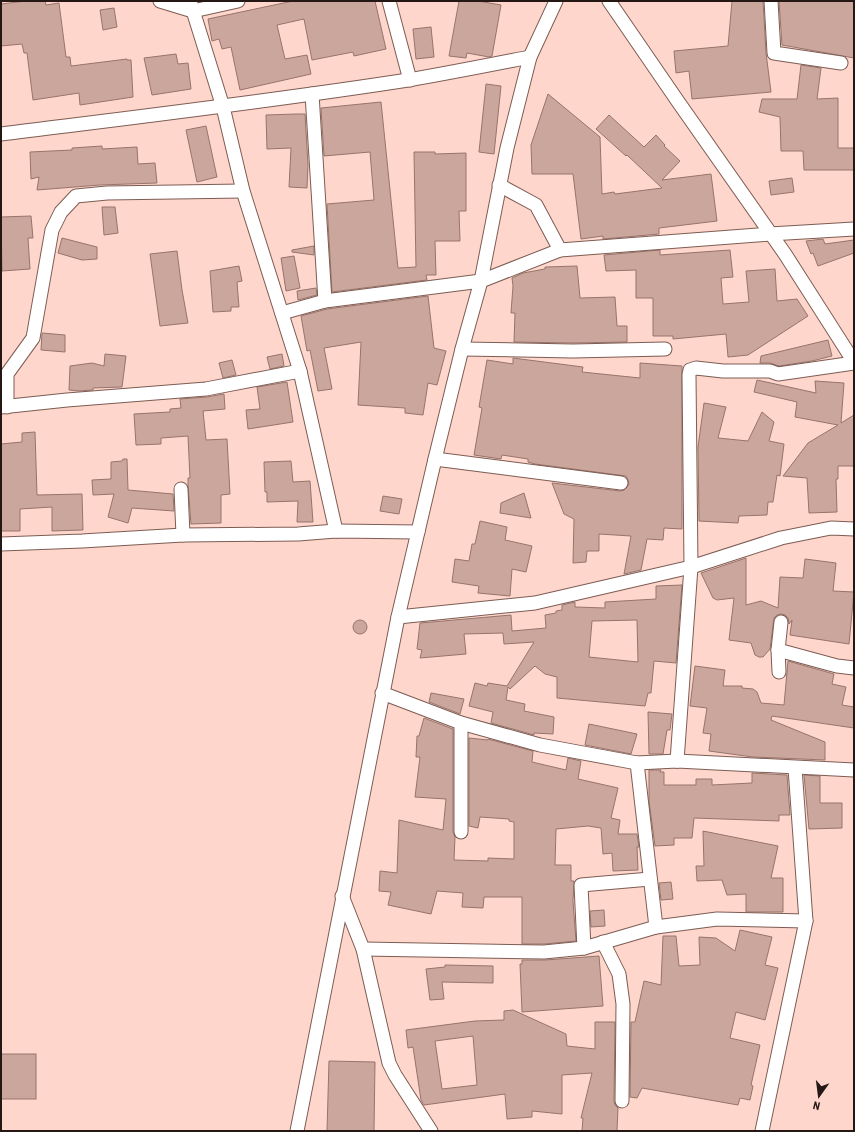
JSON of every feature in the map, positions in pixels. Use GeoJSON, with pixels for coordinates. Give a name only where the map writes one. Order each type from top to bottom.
{"type":"FeatureCollection","features":[{"type":"Feature","properties":{"kind":"street"},"geometry":{"type":"LineString","coordinates":[[160,1],[192,6],[238,1]]}},
{"type":"Feature","properties":{"kind":"street"},"geometry":{"type":"LineString","coordinates":[[389,1],[410,80]]}},
{"type":"Feature","properties":{"kind":"street"},"geometry":{"type":"LineString","coordinates":[[297,1131],[398,617],[462,348],[481,281],[507,148],[530,57],[556,1]]}},
{"type":"Feature","properties":{"kind":"street"},"geometry":{"type":"LineString","coordinates":[[610,1],[785,254],[854,363],[778,374],[770,371],[722,371],[696,368],[690,370],[691,567],[677,761]]}},
{"type":"Feature","properties":{"kind":"street"},"geometry":{"type":"LineString","coordinates":[[771,1],[774,53],[841,63]]}},
{"type":"Feature","properties":{"kind":"street"},"geometry":{"type":"LineString","coordinates":[[192,6],[223,107],[243,191],[300,371],[336,531]]}},
{"type":"Feature","properties":{"kind":"street"},"geometry":{"type":"LineString","coordinates":[[1,134],[223,107],[410,80],[530,57]]}},
{"type":"Feature","properties":{"kind":"street"},"geometry":{"type":"LineString","coordinates":[[312,94],[325,301]]}},
{"type":"Feature","properties":{"kind":"street"},"geometry":{"type":"LineString","coordinates":[[499,185],[536,205],[560,250]]}},
{"type":"Feature","properties":{"kind":"street"},"geometry":{"type":"LineString","coordinates":[[4,407],[6,374],[33,338],[52,230],[61,212],[76,196],[107,193],[243,191]]}},
{"type":"Feature","properties":{"kind":"street"},"geometry":{"type":"LineString","coordinates":[[282,313],[325,301],[481,281],[560,250],[854,229]]}},
{"type":"Feature","properties":{"kind":"street"},"geometry":{"type":"LineString","coordinates":[[462,348],[573,351],[665,349]]}},
{"type":"Feature","properties":{"kind":"street"},"geometry":{"type":"LineString","coordinates":[[4,407],[67,400],[206,389],[300,371]]}},
{"type":"Feature","properties":{"kind":"street"},"geometry":{"type":"LineString","coordinates":[[1,394],[4,407]]}},
{"type":"Feature","properties":{"kind":"street"},"geometry":{"type":"LineString","coordinates":[[435,459],[621,483]]}},
{"type":"Feature","properties":{"kind":"street"},"geometry":{"type":"LineString","coordinates":[[181,490],[183,535]]}},
{"type":"Feature","properties":{"kind":"street"},"geometry":{"type":"LineString","coordinates":[[398,617],[535,603],[691,567],[781,538],[831,528],[854,529]]}},
{"type":"Feature","properties":{"kind":"street"},"geometry":{"type":"LineString","coordinates":[[1,544],[183,535],[298,534],[336,531],[418,532]]}},
{"type":"Feature","properties":{"kind":"street"},"geometry":{"type":"LineString","coordinates":[[779,672],[778,650],[781,622]]}},
{"type":"Feature","properties":{"kind":"street"},"geometry":{"type":"LineString","coordinates":[[778,650],[837,666],[854,668]]}},
{"type":"Feature","properties":{"kind":"street"},"geometry":{"type":"LineString","coordinates":[[382,693],[461,723],[540,745],[637,763],[677,761],[854,770]]}},
{"type":"Feature","properties":{"kind":"street"},"geometry":{"type":"LineString","coordinates":[[460,832],[461,723]]}},
{"type":"Feature","properties":{"kind":"street"},"geometry":{"type":"LineString","coordinates":[[637,763],[656,927]]}},
{"type":"Feature","properties":{"kind":"street"},"geometry":{"type":"LineString","coordinates":[[762,1131],[806,921],[795,768]]}},
{"type":"Feature","properties":{"kind":"street"},"geometry":{"type":"LineString","coordinates":[[584,948],[581,885],[650,879]]}},
{"type":"Feature","properties":{"kind":"street"},"geometry":{"type":"LineString","coordinates":[[342,896],[363,949],[389,1063],[395,1075],[431,1131]]}},
{"type":"Feature","properties":{"kind":"street"},"geometry":{"type":"LineString","coordinates":[[363,949],[544,952],[584,948],[656,927],[717,919],[806,921]]}},
{"type":"Feature","properties":{"kind":"street"},"geometry":{"type":"LineString","coordinates":[[603,942],[619,974],[623,1004],[622,1101]]}},
{"type":"Feature","properties":{"kind":"building"},"geometry":{"type":"Polygon","coordinates":[[[26,1],[45,1],[46,5],[59,3],[66,57],[70,57],[71,66],[127,59],[131,60],[133,97],[80,105],[79,93],[33,100],[27,53],[24,53],[22,44],[1,46],[1,4],[26,1]]]}},
{"type":"Feature","properties":{"kind":"building"},"geometry":{"type":"Polygon","coordinates":[[[293,1],[375,1],[386,49],[354,56],[353,52],[312,60],[304,19],[277,25],[285,59],[307,55],[311,74],[240,90],[231,47],[222,49],[219,39],[212,41],[208,19],[293,1]]]}},
{"type":"Feature","properties":{"kind":"building"},"geometry":{"type":"Polygon","coordinates":[[[459,1],[478,1],[501,5],[492,56],[489,57],[467,53],[466,58],[449,56],[459,1]]]}},
{"type":"Feature","properties":{"kind":"building"},"geometry":{"type":"Polygon","coordinates":[[[732,1],[763,1],[766,53],[771,92],[692,99],[689,71],[676,73],[674,51],[728,46],[732,1]]]}},
{"type":"Feature","properties":{"kind":"building"},"geometry":{"type":"Polygon","coordinates":[[[779,1],[854,1],[854,58],[782,45],[779,1]]]}},
{"type":"Feature","properties":{"kind":"building"},"geometry":{"type":"Polygon","coordinates":[[[114,8],[117,27],[103,30],[100,10],[114,8]]]}},
{"type":"Feature","properties":{"kind":"building"},"geometry":{"type":"Polygon","coordinates":[[[431,27],[434,57],[416,59],[413,29],[431,27]]]}},
{"type":"Feature","properties":{"kind":"building"},"geometry":{"type":"Polygon","coordinates":[[[176,54],[178,64],[188,63],[191,89],[152,95],[144,58],[176,54]]]}},
{"type":"Feature","properties":{"kind":"building"},"geometry":{"type":"Polygon","coordinates":[[[801,65],[821,68],[817,99],[838,98],[838,148],[854,148],[854,170],[804,170],[803,151],[781,151],[780,117],[759,112],[762,99],[797,99],[801,65]]]}},
{"type":"Feature","properties":{"kind":"building"},"geometry":{"type":"Polygon","coordinates":[[[486,84],[501,86],[494,154],[479,152],[486,84]]]}},
{"type":"Feature","properties":{"kind":"building"},"geometry":{"type":"Polygon","coordinates":[[[548,94],[600,137],[602,194],[614,192],[615,194],[662,188],[627,155],[626,156],[596,129],[609,115],[644,147],[656,135],[665,145],[664,146],[680,161],[662,180],[711,174],[717,221],[659,228],[659,234],[603,239],[603,236],[581,239],[573,174],[532,174],[531,145],[548,94]]]}},
{"type":"Feature","properties":{"kind":"building"},"geometry":{"type":"Polygon","coordinates":[[[381,102],[398,268],[416,267],[414,152],[435,152],[435,154],[466,153],[466,211],[459,211],[460,241],[435,241],[436,275],[426,275],[427,280],[332,292],[327,204],[374,200],[370,152],[324,156],[321,108],[381,102]]]}},
{"type":"Feature","properties":{"kind":"building"},"geometry":{"type":"Polygon","coordinates":[[[305,114],[308,165],[307,188],[289,187],[291,148],[267,149],[266,115],[305,114]]]}},
{"type":"Feature","properties":{"kind":"building"},"geometry":{"type":"Polygon","coordinates":[[[206,126],[217,177],[197,182],[186,130],[206,126]]]}},
{"type":"Feature","properties":{"kind":"building"},"geometry":{"type":"Polygon","coordinates":[[[102,146],[102,149],[137,147],[138,164],[155,163],[157,183],[100,185],[37,190],[39,177],[31,179],[30,152],[72,150],[72,148],[102,146]]]}},
{"type":"Feature","properties":{"kind":"building"},"geometry":{"type":"Polygon","coordinates":[[[792,178],[794,192],[771,195],[769,181],[792,178]]]}},
{"type":"Feature","properties":{"kind":"building"},"geometry":{"type":"Polygon","coordinates":[[[102,207],[115,207],[118,233],[104,235],[102,207]]]}},
{"type":"Feature","properties":{"kind":"building"},"geometry":{"type":"Polygon","coordinates":[[[31,216],[33,238],[28,238],[30,269],[2,271],[1,217],[31,216]]]}},
{"type":"Feature","properties":{"kind":"building"},"geometry":{"type":"Polygon","coordinates":[[[62,238],[97,247],[97,259],[82,260],[58,253],[62,238]]]}},
{"type":"Feature","properties":{"kind":"building"},"geometry":{"type":"Polygon","coordinates":[[[823,239],[825,244],[854,240],[854,253],[818,266],[806,241],[823,239]]]}},
{"type":"Feature","properties":{"kind":"building"},"geometry":{"type":"Polygon","coordinates":[[[314,246],[314,255],[292,252],[292,250],[314,246]]]}},
{"type":"Feature","properties":{"kind":"building"},"geometry":{"type":"Polygon","coordinates":[[[660,250],[660,255],[730,250],[733,277],[721,278],[723,304],[749,302],[746,271],[775,269],[777,301],[797,299],[808,316],[748,355],[728,357],[726,334],[673,339],[673,336],[653,336],[653,298],[636,298],[636,270],[606,271],[604,255],[660,250]]]}},
{"type":"Feature","properties":{"kind":"building"},"geometry":{"type":"Polygon","coordinates":[[[177,251],[188,323],[160,326],[150,254],[177,251]]]}},
{"type":"Feature","properties":{"kind":"building"},"geometry":{"type":"Polygon","coordinates":[[[294,256],[300,288],[286,291],[281,258],[294,256]]]}},
{"type":"Feature","properties":{"kind":"building"},"geometry":{"type":"Polygon","coordinates":[[[239,266],[242,281],[237,282],[239,307],[231,307],[231,311],[213,312],[210,271],[239,266]]]}},
{"type":"Feature","properties":{"kind":"building"},"geometry":{"type":"Polygon","coordinates":[[[577,266],[580,298],[615,297],[617,326],[627,326],[627,342],[514,342],[515,313],[511,313],[513,286],[512,278],[523,273],[545,269],[545,267],[577,266]]]}},
{"type":"Feature","properties":{"kind":"building"},"geometry":{"type":"Polygon","coordinates":[[[316,288],[317,295],[298,300],[297,291],[316,288]]]}},
{"type":"Feature","properties":{"kind":"building"},"geometry":{"type":"Polygon","coordinates":[[[428,296],[434,348],[446,351],[437,385],[428,383],[423,415],[405,413],[405,408],[358,405],[361,342],[324,348],[332,389],[318,391],[310,350],[307,351],[301,316],[327,309],[428,296]]]}},
{"type":"Feature","properties":{"kind":"building"},"geometry":{"type":"Polygon","coordinates":[[[42,333],[65,335],[65,352],[41,350],[42,333]]]}},
{"type":"Feature","properties":{"kind":"building"},"geometry":{"type":"Polygon","coordinates":[[[828,340],[832,356],[812,361],[779,366],[770,363],[760,363],[761,356],[828,340]]]}},
{"type":"Feature","properties":{"kind":"building"},"geometry":{"type":"Polygon","coordinates":[[[105,354],[126,356],[122,387],[93,388],[93,390],[79,391],[69,390],[70,366],[92,363],[104,366],[105,354]]]}},
{"type":"Feature","properties":{"kind":"building"},"geometry":{"type":"Polygon","coordinates":[[[282,354],[284,366],[270,369],[267,357],[282,354]]]}},
{"type":"Feature","properties":{"kind":"building"},"geometry":{"type":"Polygon","coordinates":[[[513,358],[583,367],[582,372],[640,378],[640,363],[682,366],[682,529],[664,528],[663,540],[647,539],[641,570],[624,574],[631,536],[599,534],[599,551],[587,551],[586,562],[573,563],[574,519],[564,514],[552,483],[620,491],[624,490],[629,484],[626,476],[535,464],[528,462],[528,459],[502,455],[501,459],[474,455],[482,408],[479,407],[487,360],[513,364],[513,358]]]}},
{"type":"Feature","properties":{"kind":"building"},"geometry":{"type":"Polygon","coordinates":[[[232,360],[236,375],[223,378],[219,363],[232,360]]]}},
{"type":"Feature","properties":{"kind":"building"},"geometry":{"type":"Polygon","coordinates":[[[757,380],[816,393],[815,381],[844,383],[841,423],[854,415],[854,466],[838,466],[838,479],[836,479],[837,512],[809,513],[807,478],[783,476],[808,443],[838,425],[795,417],[797,402],[754,392],[757,380]]]}},
{"type":"Feature","properties":{"kind":"building"},"geometry":{"type":"Polygon","coordinates":[[[287,382],[293,422],[248,429],[246,410],[260,409],[257,387],[287,382]]]}},
{"type":"Feature","properties":{"kind":"building"},"geometry":{"type":"Polygon","coordinates":[[[224,394],[225,409],[203,411],[206,440],[227,439],[230,494],[221,495],[221,523],[191,524],[188,485],[188,478],[190,478],[188,436],[161,438],[161,444],[136,445],[134,414],[170,412],[170,409],[181,408],[180,399],[224,394]]]}},
{"type":"Feature","properties":{"kind":"building"},"geometry":{"type":"Polygon","coordinates":[[[704,403],[726,407],[718,438],[748,441],[762,412],[774,422],[769,441],[784,444],[780,476],[777,475],[773,502],[768,502],[767,515],[739,516],[738,523],[699,521],[698,447],[704,403]]]}},
{"type":"Feature","properties":{"kind":"building"},"geometry":{"type":"Polygon","coordinates":[[[35,432],[37,495],[82,494],[83,530],[52,531],[52,507],[20,509],[20,531],[1,531],[1,444],[22,442],[22,433],[35,432]]]}},
{"type":"Feature","properties":{"kind":"building"},"geometry":{"type":"Polygon","coordinates":[[[123,459],[127,459],[128,490],[173,494],[174,511],[132,508],[128,523],[108,517],[114,494],[93,495],[92,480],[111,479],[111,462],[122,461],[123,459]]]}},
{"type":"Feature","properties":{"kind":"building"},"geometry":{"type":"Polygon","coordinates":[[[291,461],[293,482],[310,481],[313,522],[297,522],[298,501],[267,502],[267,492],[265,492],[264,462],[291,461]]]}},
{"type":"Feature","properties":{"kind":"building"},"geometry":{"type":"Polygon","coordinates":[[[524,493],[531,518],[500,513],[501,503],[524,493]]]}},
{"type":"Feature","properties":{"kind":"building"},"geometry":{"type":"Polygon","coordinates":[[[383,496],[402,499],[399,514],[380,511],[383,496]]]}},
{"type":"Feature","properties":{"kind":"building"},"geometry":{"type":"Polygon","coordinates":[[[480,521],[507,527],[505,540],[532,546],[526,572],[512,569],[510,596],[478,593],[479,586],[452,582],[455,559],[469,561],[472,544],[475,544],[480,521]]]}},
{"type":"Feature","properties":{"kind":"building"},"geometry":{"type":"Polygon","coordinates":[[[746,558],[746,605],[761,601],[778,608],[780,577],[803,578],[805,559],[836,563],[833,591],[854,592],[849,644],[790,635],[792,620],[789,624],[788,618],[781,614],[774,618],[770,649],[763,657],[755,655],[751,643],[729,640],[734,598],[717,600],[713,598],[701,573],[746,558]]]}},
{"type":"Feature","properties":{"kind":"building"},"geometry":{"type":"Polygon","coordinates":[[[682,585],[676,663],[654,661],[651,693],[648,693],[645,706],[557,698],[557,677],[545,674],[535,666],[510,689],[508,687],[506,700],[525,704],[524,711],[554,717],[553,734],[534,733],[534,735],[491,723],[493,712],[469,706],[475,683],[487,686],[488,683],[507,686],[534,642],[504,644],[503,633],[464,634],[466,654],[420,658],[422,650],[417,649],[420,623],[511,615],[512,631],[546,628],[545,615],[562,610],[562,605],[575,602],[575,607],[605,608],[605,602],[656,599],[656,586],[682,585]],[[637,620],[592,621],[589,657],[638,662],[637,620]]]}},
{"type":"Feature","properties":{"kind":"building"},"geometry":{"type":"Polygon","coordinates":[[[360,620],[365,622],[367,627],[365,632],[360,634],[355,632],[353,627],[355,622],[360,620]]]}},
{"type":"Feature","properties":{"kind":"building"},"geometry":{"type":"Polygon","coordinates":[[[788,661],[834,674],[832,684],[846,687],[842,705],[854,707],[854,728],[772,716],[771,720],[825,742],[825,760],[753,757],[709,751],[711,734],[703,733],[707,708],[690,706],[695,666],[725,670],[723,686],[742,686],[742,688],[753,689],[757,692],[761,703],[784,705],[788,661]]]}},
{"type":"Feature","properties":{"kind":"building"},"geometry":{"type":"Polygon","coordinates":[[[431,693],[464,699],[460,714],[429,702],[431,693]]]}},
{"type":"Feature","properties":{"kind":"building"},"geometry":{"type":"Polygon","coordinates":[[[648,712],[672,714],[670,730],[667,730],[663,754],[649,754],[648,712]]]}},
{"type":"Feature","properties":{"kind":"building"},"geometry":{"type":"Polygon","coordinates":[[[424,718],[453,729],[454,860],[488,861],[488,858],[514,859],[514,822],[509,821],[509,819],[480,817],[478,828],[469,826],[469,738],[488,739],[533,751],[532,762],[566,770],[568,758],[581,761],[578,779],[618,788],[611,818],[620,820],[618,834],[637,834],[639,847],[637,847],[638,870],[613,871],[612,853],[603,854],[601,828],[588,826],[556,829],[555,865],[571,865],[571,881],[574,881],[573,901],[576,941],[544,944],[522,944],[522,897],[484,897],[483,908],[462,907],[463,893],[437,891],[431,914],[388,905],[391,892],[379,891],[380,871],[397,873],[399,820],[443,830],[446,799],[415,797],[420,757],[416,757],[417,736],[419,736],[424,718]]]}},
{"type":"Feature","properties":{"kind":"building"},"geometry":{"type":"Polygon","coordinates":[[[589,724],[637,734],[631,754],[585,745],[589,724]]]}},
{"type":"Feature","properties":{"kind":"building"},"geometry":{"type":"Polygon","coordinates":[[[649,770],[661,770],[660,772],[664,772],[664,785],[696,785],[696,779],[712,779],[712,785],[752,783],[752,773],[787,775],[790,815],[779,815],[779,821],[694,818],[692,838],[674,838],[674,845],[655,846],[649,801],[649,770]]]}},
{"type":"Feature","properties":{"kind":"building"},"geometry":{"type":"Polygon","coordinates":[[[804,775],[820,776],[820,803],[842,803],[842,828],[809,829],[804,775]]]}},
{"type":"Feature","properties":{"kind":"building"},"geometry":{"type":"Polygon","coordinates":[[[703,831],[778,846],[771,878],[783,878],[783,912],[746,912],[746,894],[727,895],[722,880],[697,881],[696,866],[704,866],[703,831]]]}},
{"type":"Feature","properties":{"kind":"building"},"geometry":{"type":"Polygon","coordinates":[[[671,882],[673,899],[661,900],[659,883],[671,882]]]}},
{"type":"Feature","properties":{"kind":"building"},"geometry":{"type":"Polygon","coordinates":[[[604,910],[605,926],[591,927],[590,911],[604,910]]]}},
{"type":"Feature","properties":{"kind":"building"},"geometry":{"type":"Polygon","coordinates":[[[740,930],[772,937],[765,965],[778,968],[765,1020],[736,1012],[730,1038],[760,1045],[751,1085],[753,1086],[750,1100],[740,1098],[738,1105],[642,1088],[637,1098],[630,1097],[631,1022],[635,1022],[644,981],[661,985],[663,936],[676,936],[679,966],[700,965],[699,937],[716,938],[735,951],[740,930]]]}},
{"type":"Feature","properties":{"kind":"building"},"geometry":{"type":"Polygon","coordinates":[[[599,956],[603,1006],[522,1012],[520,964],[522,964],[522,960],[599,956]]]}},
{"type":"Feature","properties":{"kind":"building"},"geometry":{"type":"Polygon","coordinates":[[[445,965],[493,966],[493,983],[442,982],[444,999],[430,1000],[426,969],[445,967],[445,965]]]}},
{"type":"Feature","properties":{"kind":"building"},"geometry":{"type":"Polygon","coordinates":[[[513,1010],[566,1034],[567,1046],[595,1049],[595,1022],[615,1022],[614,1101],[618,1108],[617,1131],[582,1131],[583,1118],[581,1118],[592,1073],[562,1075],[562,1114],[532,1111],[532,1117],[507,1119],[505,1094],[424,1105],[421,1100],[413,1047],[408,1048],[406,1030],[475,1021],[504,1020],[504,1011],[513,1010]],[[473,1036],[435,1041],[442,1089],[477,1085],[473,1036]]]}},
{"type":"Feature","properties":{"kind":"building"},"geometry":{"type":"Polygon","coordinates":[[[1,1054],[36,1054],[36,1099],[1,1099],[1,1054]]]}},
{"type":"Feature","properties":{"kind":"building"},"geometry":{"type":"Polygon","coordinates":[[[329,1061],[375,1062],[374,1131],[327,1131],[329,1061]]]}}]}
